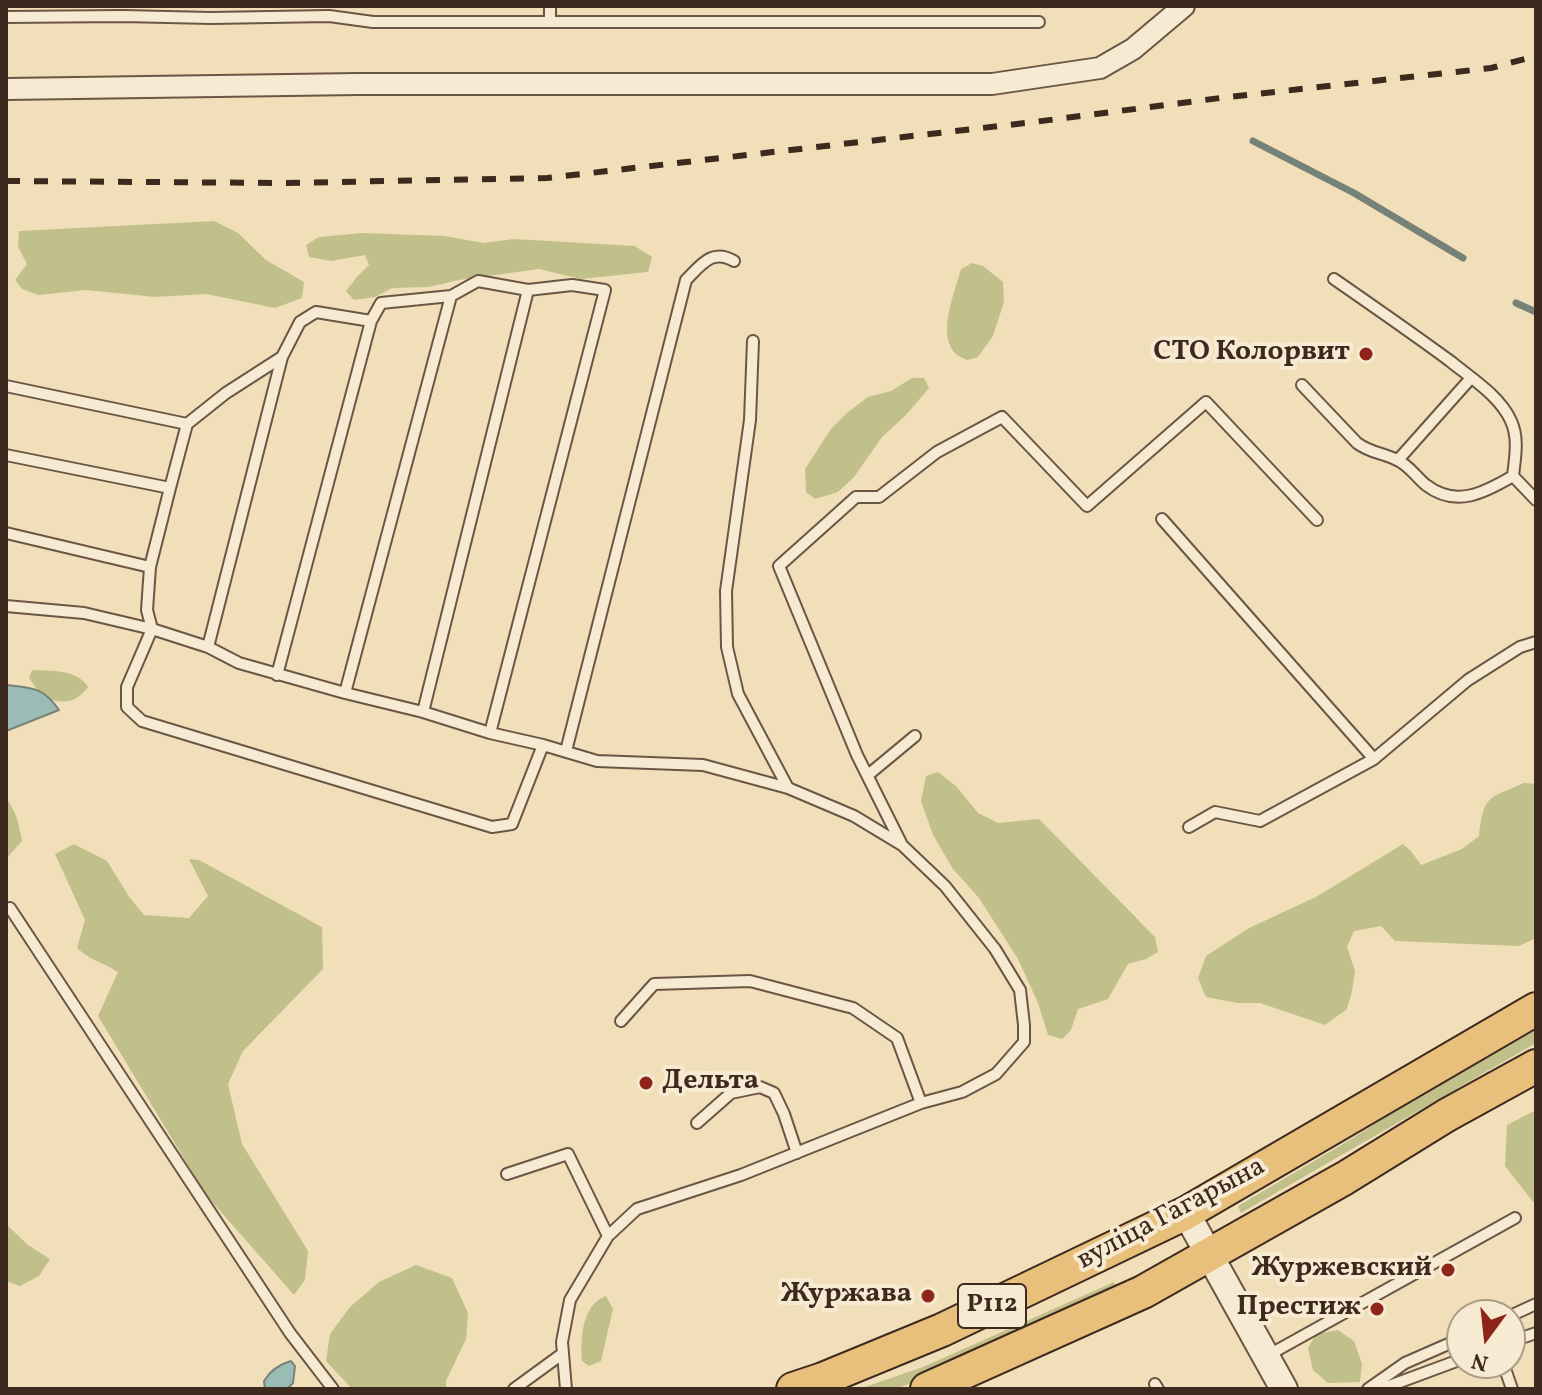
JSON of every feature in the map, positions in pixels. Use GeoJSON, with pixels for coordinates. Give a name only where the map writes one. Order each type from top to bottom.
{"type":"FeatureCollection","features":[{"type":"Feature","properties":{"kind":"main road","name":"вуліца Гагарына"},"geometry":{"type":"LineString","coordinates":[[793,1389],[942,1330],[1186,1213],[1536,1009]]}},
{"type":"Feature","properties":{"kind":"main road","name":"вуліца Гагарына"},"geometry":{"type":"LineString","coordinates":[[931,1388],[1143,1292],[1536,1066]]}},
{"type":"Feature","properties":{"kind":"street"},"geometry":{"type":"LineString","coordinates":[[6,89],[358,84],[992,84],[1100,68],[1133,49],[1184,6]]}},
{"type":"Feature","properties":{"kind":"street"},"geometry":{"type":"LineString","coordinates":[[1186,1213],[1284,1389]]}},
{"type":"Feature","properties":{"kind":"lane"},"geometry":{"type":"LineString","coordinates":[[211,18],[213,6]]}},
{"type":"Feature","properties":{"kind":"lane"},"geometry":{"type":"LineString","coordinates":[[550,6],[550,20]]}},
{"type":"Feature","properties":{"kind":"lane"},"geometry":{"type":"LineString","coordinates":[[6,17],[329,16],[373,22],[1039,22]]}},
{"type":"Feature","properties":{"kind":"lane"},"geometry":{"type":"LineString","coordinates":[[566,751],[686,280],[705,259],[725,256],[734,261]]}},
{"type":"Feature","properties":{"kind":"lane"},"geometry":{"type":"LineString","coordinates":[[1334,279],[1413,333],[1471,378],[1507,413],[1516,442],[1513,476],[1536,500]]}},
{"type":"Feature","properties":{"kind":"lane"},"geometry":{"type":"LineString","coordinates":[[277,675],[371,321],[381,303],[451,296],[478,281],[528,290],[572,285],[605,290],[490,733]]}},
{"type":"Feature","properties":{"kind":"lane"},"geometry":{"type":"LineString","coordinates":[[423,712],[528,290]]}},
{"type":"Feature","properties":{"kind":"lane"},"geometry":{"type":"LineString","coordinates":[[345,693],[451,296]]}},
{"type":"Feature","properties":{"kind":"lane"},"geometry":{"type":"LineString","coordinates":[[208,647],[282,357],[300,322],[316,312],[371,321]]}},
{"type":"Feature","properties":{"kind":"lane"},"geometry":{"type":"LineString","coordinates":[[753,341],[750,420],[726,591],[727,647],[738,694],[788,788]]}},
{"type":"Feature","properties":{"kind":"lane"},"geometry":{"type":"LineString","coordinates":[[282,357],[226,393],[187,424],[150,567],[147,610],[152,629],[127,687],[127,707],[142,721],[492,827],[512,824],[543,745]]}},
{"type":"Feature","properties":{"kind":"lane"},"geometry":{"type":"LineString","coordinates":[[1398,460],[1471,378]]}},
{"type":"Feature","properties":{"kind":"lane"},"geometry":{"type":"LineString","coordinates":[[1302,385],[1367,451],[1398,460],[1437,493],[1459,498],[1474,495],[1513,476]]}},
{"type":"Feature","properties":{"kind":"lane"},"geometry":{"type":"LineString","coordinates":[[6,386],[187,424]]}},
{"type":"Feature","properties":{"kind":"lane"},"geometry":{"type":"LineString","coordinates":[[902,845],[857,755],[779,566],[856,497],[879,497],[937,452],[1002,417],[1087,506],[1206,402],[1317,520]]}},
{"type":"Feature","properties":{"kind":"lane"},"geometry":{"type":"LineString","coordinates":[[6,455],[170,488]]}},
{"type":"Feature","properties":{"kind":"lane"},"geometry":{"type":"LineString","coordinates":[[1162,519],[1374,759]]}},
{"type":"Feature","properties":{"kind":"lane"},"geometry":{"type":"LineString","coordinates":[[6,533],[150,567]]}},
{"type":"Feature","properties":{"kind":"lane"},"geometry":{"type":"LineString","coordinates":[[6,606],[84,613],[152,629],[208,647],[239,663],[277,675],[597,761],[703,765],[788,788],[854,816],[902,845],[945,886],[995,949],[1020,990],[1024,1025],[1024,1042],[996,1074],[962,1092],[921,1103],[741,1175],[637,1209],[608,1236],[570,1300],[562,1342],[566,1389]]}},
{"type":"Feature","properties":{"kind":"lane"},"geometry":{"type":"LineString","coordinates":[[1189,827],[1215,812],[1260,821],[1374,759],[1468,680],[1520,647],[1536,642]]}},
{"type":"Feature","properties":{"kind":"lane"},"geometry":{"type":"LineString","coordinates":[[868,775],[915,736]]}},
{"type":"Feature","properties":{"kind":"lane"},"geometry":{"type":"LineString","coordinates":[[10,908],[290,1333],[333,1389]]}},
{"type":"Feature","properties":{"kind":"lane"},"geometry":{"type":"LineString","coordinates":[[621,1021],[654,984],[750,981],[853,1008],[897,1038],[921,1103]]}},
{"type":"Feature","properties":{"kind":"lane"},"geometry":{"type":"LineString","coordinates":[[697,1123],[731,1093],[760,1087],[774,1093],[797,1153]]}},
{"type":"Feature","properties":{"kind":"lane"},"geometry":{"type":"LineString","coordinates":[[507,1174],[568,1154],[608,1236]]}},
{"type":"Feature","properties":{"kind":"lane"},"geometry":{"type":"LineString","coordinates":[[1265,1357],[1515,1218]]}},
{"type":"Feature","properties":{"kind":"lane"},"geometry":{"type":"LineString","coordinates":[[1368,1389],[1405,1363],[1446,1345]]}},
{"type":"Feature","properties":{"kind":"lane"},"geometry":{"type":"LineString","coordinates":[[514,1389],[562,1354]]}},
{"type":"Feature","properties":{"kind":"lane"},"geometry":{"type":"LineString","coordinates":[[1381,1389],[1446,1365]]}},
{"type":"Feature","properties":{"kind":"shaded area"},"geometry":{"type":"Polygon","coordinates":[[[214,221],[238,233],[266,260],[304,282],[302,298],[275,308],[206,294],[155,297],[86,290],[38,295],[22,289],[15,280],[27,264],[18,247],[19,231],[214,221]]]}},
{"type":"Feature","properties":{"kind":"shaded area"},"geometry":{"type":"Polygon","coordinates":[[[362,233],[444,236],[484,243],[514,239],[635,246],[652,257],[648,272],[581,279],[539,269],[429,287],[392,288],[375,297],[354,300],[346,291],[369,265],[365,255],[331,261],[309,257],[306,245],[319,237],[362,233]]]}},
{"type":"Feature","properties":{"kind":"shaded area"},"geometry":{"type":"Polygon","coordinates":[[[972,263],[983,266],[1003,282],[1004,302],[993,336],[978,357],[968,360],[957,355],[950,346],[947,325],[961,269],[972,263]]]}},
{"type":"Feature","properties":{"kind":"shaded area"},"geometry":{"type":"Polygon","coordinates":[[[912,378],[924,378],[929,388],[882,437],[854,477],[838,492],[815,499],[806,492],[805,469],[831,429],[868,397],[891,391],[912,378]]]}},
{"type":"Feature","properties":{"kind":"shaded area"},"geometry":{"type":"Polygon","coordinates":[[[32,670],[71,674],[88,687],[73,700],[43,698],[29,678],[32,670]]]}},
{"type":"Feature","properties":{"kind":"shaded area"},"geometry":{"type":"Polygon","coordinates":[[[938,772],[956,786],[978,813],[998,823],[1039,819],[1155,937],[1158,952],[1128,964],[1108,999],[1078,1009],[1071,1030],[1062,1039],[1048,1035],[1038,1003],[1018,959],[979,898],[953,869],[933,835],[921,801],[926,776],[938,772]]]}},
{"type":"Feature","properties":{"kind":"shaded area"},"geometry":{"type":"Polygon","coordinates":[[[1524,783],[1536,784],[1536,938],[1519,946],[1395,941],[1381,926],[1354,931],[1347,947],[1355,971],[1347,1009],[1325,1025],[1260,1003],[1238,1003],[1206,997],[1198,978],[1206,956],[1249,928],[1316,897],[1403,844],[1421,865],[1462,849],[1479,836],[1483,812],[1490,800],[1524,783]]]}},
{"type":"Feature","properties":{"kind":"shaded area"},"geometry":{"type":"Polygon","coordinates":[[[6,798],[17,818],[22,841],[6,859],[6,798]]]}},
{"type":"Feature","properties":{"kind":"shaded area"},"geometry":{"type":"Polygon","coordinates":[[[74,844],[107,861],[144,915],[189,918],[208,896],[189,859],[199,860],[322,927],[323,969],[243,1051],[228,1084],[242,1144],[308,1251],[305,1280],[294,1295],[206,1195],[98,1016],[118,972],[77,948],[85,920],[55,854],[74,844]]]}},
{"type":"Feature","properties":{"kind":"shaded area"},"geometry":{"type":"Polygon","coordinates":[[[1536,1030],[1536,1043],[1241,1213],[1238,1206],[1424,1092],[1536,1030]]]}},
{"type":"Feature","properties":{"kind":"shaded area"},"geometry":{"type":"Polygon","coordinates":[[[1536,1110],[1536,1200],[1533,1202],[1505,1166],[1507,1125],[1536,1110]]]}},
{"type":"Feature","properties":{"kind":"shaded area"},"geometry":{"type":"Polygon","coordinates":[[[6,1224],[28,1245],[50,1259],[39,1276],[20,1286],[6,1281],[6,1224]]]}},
{"type":"Feature","properties":{"kind":"shaded area"},"geometry":{"type":"Polygon","coordinates":[[[416,1265],[452,1278],[468,1313],[466,1339],[446,1381],[446,1389],[352,1389],[326,1361],[330,1334],[350,1307],[379,1282],[416,1265]]]}},
{"type":"Feature","properties":{"kind":"shaded area"},"geometry":{"type":"Polygon","coordinates":[[[1114,1282],[1117,1290],[926,1378],[895,1389],[859,1389],[923,1367],[1114,1282]]]}},
{"type":"Feature","properties":{"kind":"shaded area"},"geometry":{"type":"Polygon","coordinates":[[[606,1296],[613,1309],[601,1361],[589,1366],[582,1361],[584,1324],[592,1307],[606,1296]]]}},
{"type":"Feature","properties":{"kind":"shaded area"},"geometry":{"type":"Polygon","coordinates":[[[1338,1330],[1354,1341],[1362,1364],[1360,1382],[1328,1383],[1313,1370],[1308,1348],[1316,1334],[1338,1330]]]}},
{"type":"Feature","properties":{"kind":"water"},"geometry":{"type":"Polygon","coordinates":[[[6,685],[37,690],[59,710],[6,731],[6,685]]]}},
{"type":"Feature","properties":{"kind":"water"},"geometry":{"type":"Polygon","coordinates":[[[291,1361],[295,1366],[293,1383],[287,1389],[265,1389],[264,1381],[269,1374],[291,1361]]]}},
{"type":"Feature","properties":{"kind":"waterway"},"geometry":{"type":"LineString","coordinates":[[1253,141],[1354,193],[1463,258]]}},
{"type":"Feature","properties":{"kind":"waterway"},"geometry":{"type":"LineString","coordinates":[[1516,303],[1536,312]]}},
{"type":"Feature","properties":{"kind":"railway"},"geometry":{"type":"LineString","coordinates":[[6,181],[284,183],[547,178],[1491,68],[1536,56]]}},
{"type":"Feature","properties":{"kind":"place","name":"СТО Колорвит"},"geometry":{"type":"Point","coordinates":[1366,354]}},
{"type":"Feature","properties":{"kind":"place","name":"Дельта"},"geometry":{"type":"Point","coordinates":[646,1083]}},
{"type":"Feature","properties":{"kind":"place","name":"Журжевский"},"geometry":{"type":"Point","coordinates":[1448,1270]}},
{"type":"Feature","properties":{"kind":"place","name":"Журжава"},"geometry":{"type":"Point","coordinates":[928,1296]}},
{"type":"Feature","properties":{"kind":"place","name":"Престиж"},"geometry":{"type":"Point","coordinates":[1377,1309]}}]}
